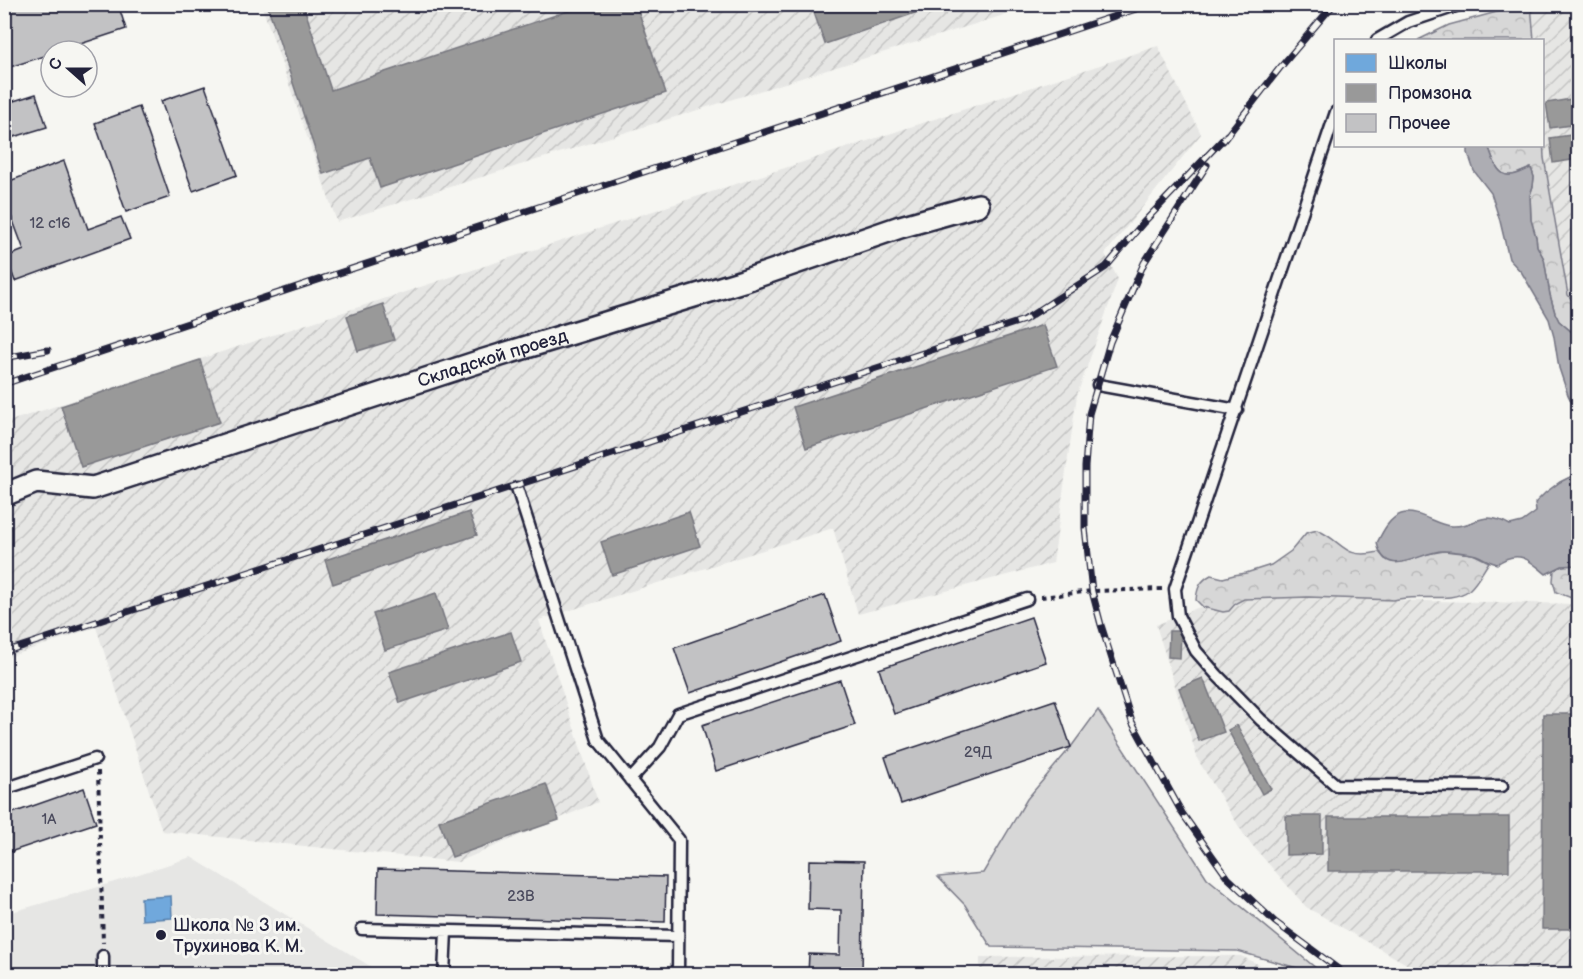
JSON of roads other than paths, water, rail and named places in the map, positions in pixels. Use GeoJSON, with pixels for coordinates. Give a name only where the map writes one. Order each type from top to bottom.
{"type":"FeatureCollection","features":[{"type":"Feature","properties":{"kind":"street","name":"Складской проезд"},"geometry":{"type":"LineString","coordinates":[[4,495],[36,482],[93,488],[481,362],[743,281],[900,227],[978,205]]}},
{"type":"Feature","properties":{"kind":"lane"},"geometry":{"type":"LineString","coordinates":[[1379,39],[1408,22],[1462,4]]}},
{"type":"Feature","properties":{"kind":"lane"},"geometry":{"type":"LineString","coordinates":[[1334,115],[1237,410],[1175,589],[1178,616],[1196,651],[1217,675],[1261,720],[1336,785],[1502,786]]}},
{"type":"Feature","properties":{"kind":"lane"},"geometry":{"type":"LineString","coordinates":[[1098,385],[1237,410]]}},
{"type":"Feature","properties":{"kind":"lane"},"geometry":{"type":"LineString","coordinates":[[517,488],[598,740],[679,840],[678,975]]}},
{"type":"Feature","properties":{"kind":"lane"},"geometry":{"type":"LineString","coordinates":[[630,780],[660,747],[678,714],[1027,599]]}},
{"type":"Feature","properties":{"kind":"lane"},"geometry":{"type":"LineString","coordinates":[[4,789],[95,759]]}},
{"type":"Feature","properties":{"kind":"lane"},"geometry":{"type":"LineString","coordinates":[[362,929],[678,936]]}},
{"type":"Feature","properties":{"kind":"lane"},"geometry":{"type":"LineString","coordinates":[[444,975],[446,931]]}},
{"type":"Feature","properties":{"kind":"lane"},"geometry":{"type":"LineString","coordinates":[[103,956],[103,975]]}},
{"type":"Feature","properties":{"kind":"railway"},"geometry":{"type":"LineString","coordinates":[[4,384],[1151,4]]}},
{"type":"Feature","properties":{"kind":"railway"},"geometry":{"type":"LineString","coordinates":[[1223,141],[1279,69],[1335,4]]}},
{"type":"Feature","properties":{"kind":"railway"},"geometry":{"type":"LineString","coordinates":[[4,652],[1024,320],[1106,267],[1143,223],[1227,135]]}},
{"type":"Feature","properties":{"kind":"railway"},"geometry":{"type":"LineString","coordinates":[[1207,165],[1144,263],[1110,342],[1089,414],[1085,467],[1085,528],[1092,591],[1132,722],[1182,813],[1228,878],[1275,922],[1345,974]]}},
{"type":"Feature","properties":{"kind":"railway"},"geometry":{"type":"LineString","coordinates":[[4,358],[48,350]]}},
{"type":"Feature","properties":{"kind":"place","name":"Школа № 3 им. Трухинова К. М."},"geometry":{"type":"Point","coordinates":[161,935]}}]}
